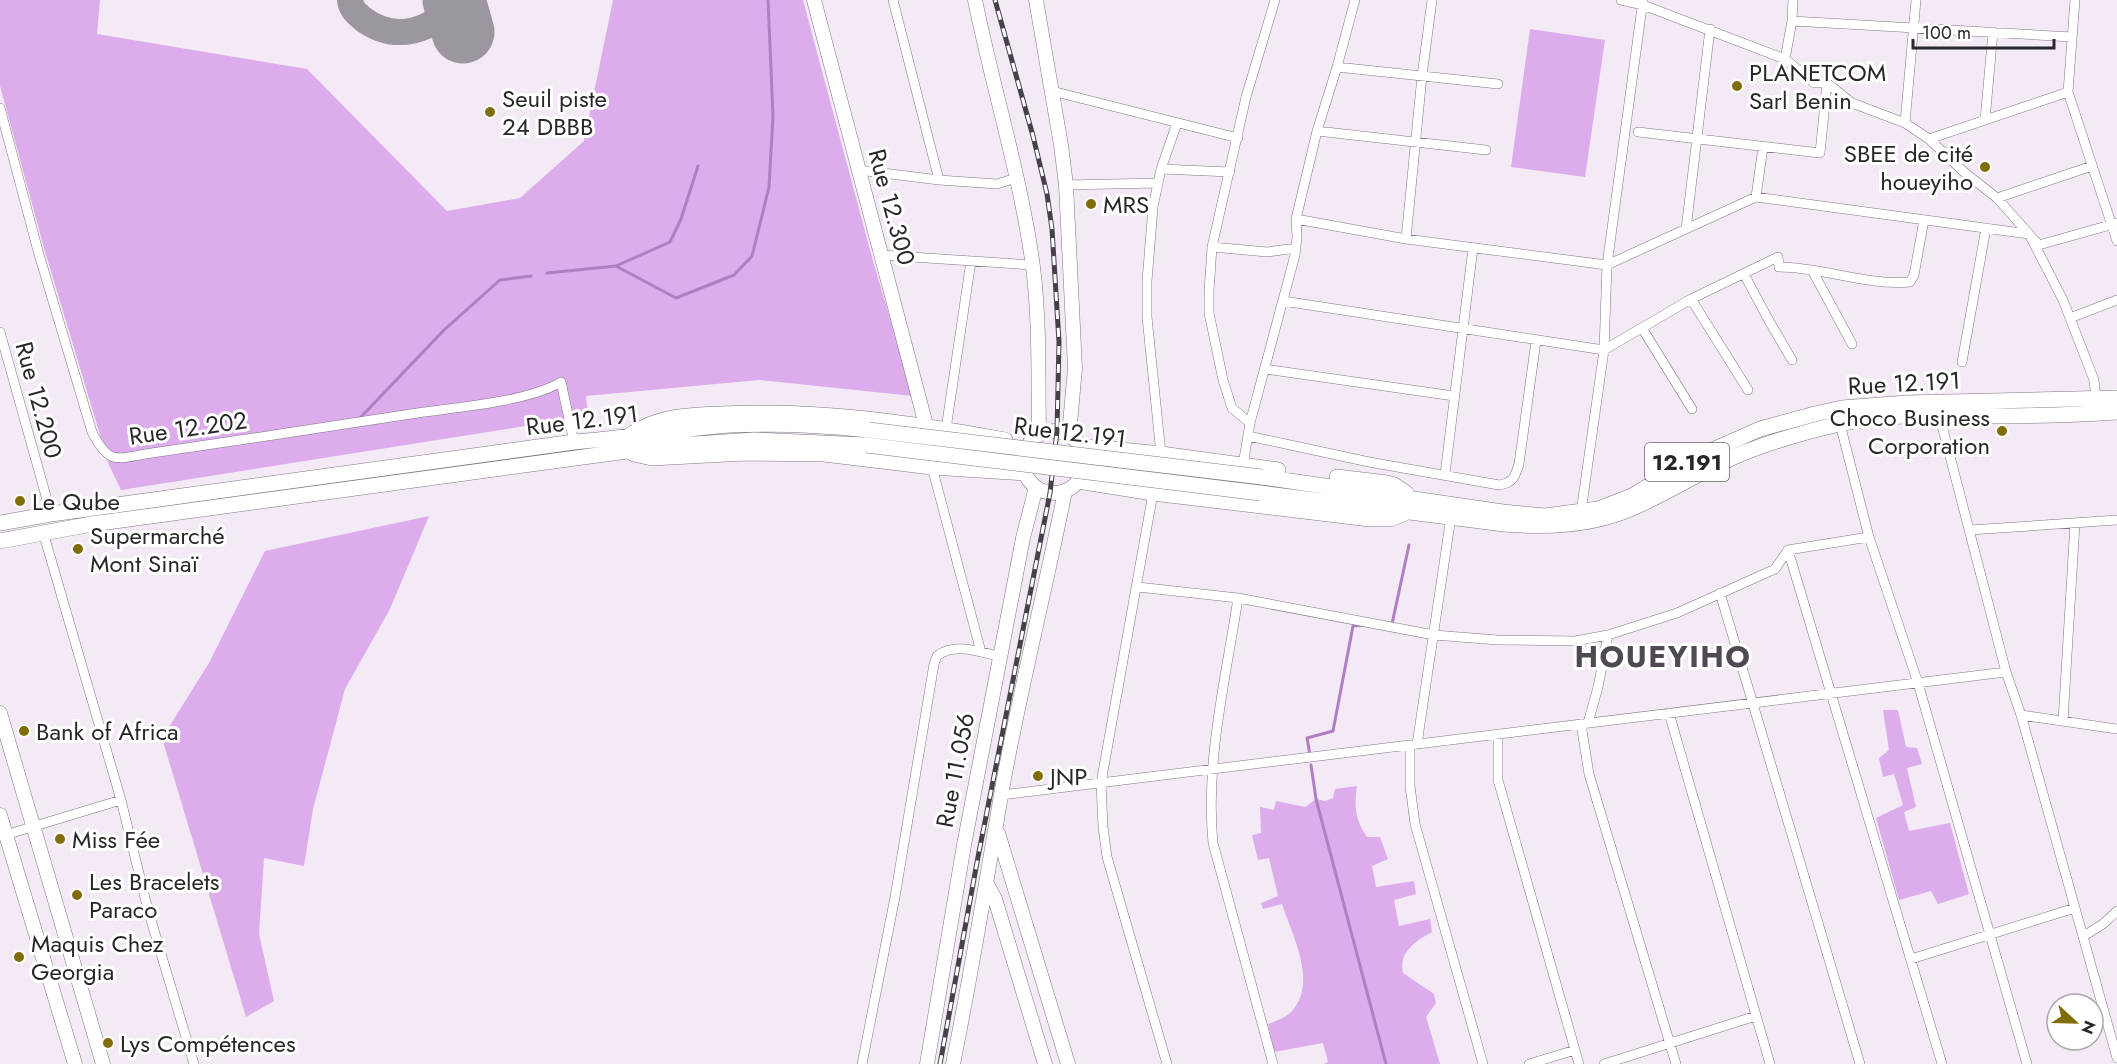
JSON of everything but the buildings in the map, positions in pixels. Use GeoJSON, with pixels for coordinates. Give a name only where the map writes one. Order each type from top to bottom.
{"type":"FeatureCollection","features":[{"type":"Feature","properties":{"kind":"main road","name":"Rue 12.300"},"geometry":{"type":"LineString","coordinates":[[814,0],[926,425]]}},
{"type":"Feature","properties":{"kind":"main road"},"geometry":{"type":"LineString","coordinates":[[975,0],[1016,178],[1032,265],[1037,308],[1034,440],[1023,459],[1025,473],[1036,487],[1050,493],[1065,491],[1078,481],[1084,464],[1075,441],[1075,368],[1066,185],[1036,0]]}},
{"type":"Feature","properties":{"kind":"main road","name":"Rue 12.191"},"geometry":{"type":"LineString","coordinates":[[0,541],[43,532],[626,445],[731,425],[820,425],[867,437],[1412,504],[1534,515],[1581,512],[1598,509],[1632,496],[1701,455],[1744,436],[1815,414],[1877,404],[2117,398]]}},
{"type":"Feature","properties":{"kind":"main road"},"geometry":{"type":"LineString","coordinates":[[1025,473],[932,467],[825,454],[745,453],[652,458],[626,445],[648,424],[669,418],[752,412],[849,416],[1034,440],[1053,431],[1075,441],[1387,483],[1394,485],[1412,504],[1390,519],[1370,519],[1153,493],[1078,481]]}},
{"type":"Feature","properties":{"kind":"main road","name":"Rue 12.191"},"geometry":{"type":"LineString","coordinates":[[1412,504],[1451,517],[1537,527],[1570,525],[1635,507],[1747,451],[1840,424],[1884,417],[1939,414],[2059,415],[2117,412]]}},
{"type":"Feature","properties":{"kind":"main road","name":"Rue 12.191"},"geometry":{"type":"LineString","coordinates":[[0,523],[574,442],[626,445]]}},
{"type":"Feature","properties":{"kind":"main road","name":"Rue 11.056"},"geometry":{"type":"LineString","coordinates":[[927,1064],[964,844],[1023,538],[1036,487]]}},
{"type":"Feature","properties":{"kind":"main road"},"geometry":{"type":"LineString","coordinates":[[954,1063],[997,829],[1001,795],[1065,491]]}},
{"type":"Feature","properties":{"kind":"main road"},"geometry":{"type":"LineString","coordinates":[[0,713],[103,1064]]}},
{"type":"Feature","properties":{"kind":"main road"},"geometry":{"type":"LineString","coordinates":[[0,815],[3,836],[75,1064]]}},
{"type":"Feature","properties":{"kind":"main road"},"geometry":{"type":"LineString","coordinates":[[997,829],[1068,1064]]}},
{"type":"Feature","properties":{"kind":"main road"},"geometry":{"type":"LineString","coordinates":[[987,884],[995,899],[1045,1064]]}},
{"type":"Feature","properties":{"kind":"main road"},"geometry":{"type":"LineString","coordinates":[[62,1020],[88,1014]]}},
{"type":"Feature","properties":{"kind":"street"},"geometry":{"type":"LineString","coordinates":[[893,0],[939,180]]}},
{"type":"Feature","properties":{"kind":"street"},"geometry":{"type":"LineString","coordinates":[[1250,423],[1232,408],[1223,380],[1209,313],[1212,247],[1246,97],[1275,0]]}},
{"type":"Feature","properties":{"kind":"street"},"geometry":{"type":"LineString","coordinates":[[1243,465],[1250,423],[1296,248],[1296,219],[1317,131],[1355,0]]}},
{"type":"Feature","properties":{"kind":"street"},"geometry":{"type":"LineString","coordinates":[[1406,239],[1432,0]]}},
{"type":"Feature","properties":{"kind":"street"},"geometry":{"type":"LineString","coordinates":[[1621,0],[1643,2],[1785,58],[1814,83],[1827,83],[1852,103],[1905,123],[1929,139],[1964,172],[1997,198],[2039,245],[2114,223]]}},
{"type":"Feature","properties":{"kind":"street"},"geometry":{"type":"LineString","coordinates":[[1785,58],[1792,21],[1792,0]]}},
{"type":"Feature","properties":{"kind":"street"},"geometry":{"type":"LineString","coordinates":[[1905,123],[1916,0]]}},
{"type":"Feature","properties":{"kind":"street"},"geometry":{"type":"LineString","coordinates":[[2075,0],[2068,92],[2092,166],[2114,223],[2117,241]]}},
{"type":"Feature","properties":{"kind":"street"},"geometry":{"type":"LineString","coordinates":[[1581,512],[1604,350],[1607,265],[1643,2]]}},
{"type":"Feature","properties":{"kind":"street"},"geometry":{"type":"LineString","coordinates":[[1792,21],[2072,37]]}},
{"type":"Feature","properties":{"kind":"street"},"geometry":{"type":"LineString","coordinates":[[1686,229],[1710,29]]}},
{"type":"Feature","properties":{"kind":"street"},"geometry":{"type":"LineString","coordinates":[[1985,120],[1993,32]]}},
{"type":"Feature","properties":{"kind":"street"},"geometry":{"type":"LineString","coordinates":[[1337,67],[1498,84]]}},
{"type":"Feature","properties":{"kind":"street"},"geometry":{"type":"LineString","coordinates":[[1638,132],[1820,153],[1827,83]]}},
{"type":"Feature","properties":{"kind":"street"},"geometry":{"type":"LineString","coordinates":[[1052,91],[1238,138]]}},
{"type":"Feature","properties":{"kind":"street"},"geometry":{"type":"LineString","coordinates":[[1929,139],[2068,92]]}},
{"type":"Feature","properties":{"kind":"street","name":"Rue 12.202"},"geometry":{"type":"LineString","coordinates":[[0,108],[38,251],[92,432],[101,449],[109,457],[119,458],[475,405],[533,394],[550,389],[561,382],[574,442]]}},
{"type":"Feature","properties":{"kind":"street"},"geometry":{"type":"LineString","coordinates":[[1161,454],[1147,317],[1147,281],[1153,207],[1161,169],[1177,123]]}},
{"type":"Feature","properties":{"kind":"street"},"geometry":{"type":"LineString","coordinates":[[1317,131],[1486,150]]}},
{"type":"Feature","properties":{"kind":"street"},"geometry":{"type":"LineString","coordinates":[[1756,197],[1763,147]]}},
{"type":"Feature","properties":{"kind":"street"},"geometry":{"type":"LineString","coordinates":[[1997,198],[2092,166]]}},
{"type":"Feature","properties":{"kind":"street"},"geometry":{"type":"LineString","coordinates":[[1161,169],[1230,172]]}},
{"type":"Feature","properties":{"kind":"street"},"geometry":{"type":"LineString","coordinates":[[859,170],[939,180],[997,184],[1016,178]]}},
{"type":"Feature","properties":{"kind":"street"},"geometry":{"type":"LineString","coordinates":[[1066,185],[1158,183]]}},
{"type":"Feature","properties":{"kind":"street"},"geometry":{"type":"LineString","coordinates":[[1296,219],[1406,239],[1607,265],[1756,197],[2029,234]]}},
{"type":"Feature","properties":{"kind":"street"},"geometry":{"type":"LineString","coordinates":[[1283,301],[1604,350],[1691,299],[1778,257],[1779,267],[1885,281],[1910,282],[1914,275],[1924,220]]}},
{"type":"Feature","properties":{"kind":"street"},"geometry":{"type":"LineString","coordinates":[[1962,362],[1986,228]]}},
{"type":"Feature","properties":{"kind":"street"},"geometry":{"type":"LineString","coordinates":[[2029,234],[2070,318],[2094,380],[2096,399]]}},
{"type":"Feature","properties":{"kind":"street"},"geometry":{"type":"LineString","coordinates":[[1212,247],[1267,252],[1296,248]]}},
{"type":"Feature","properties":{"kind":"street"},"geometry":{"type":"LineString","coordinates":[[1445,474],[1473,248]]}},
{"type":"Feature","properties":{"kind":"street"},"geometry":{"type":"LineString","coordinates":[[881,255],[1032,265]]}},
{"type":"Feature","properties":{"kind":"street"},"geometry":{"type":"LineString","coordinates":[[946,429],[971,261]]}},
{"type":"Feature","properties":{"kind":"street"},"geometry":{"type":"LineString","coordinates":[[1812,270],[1852,344]]}},
{"type":"Feature","properties":{"kind":"street"},"geometry":{"type":"LineString","coordinates":[[1744,274],[1792,360]]}},
{"type":"Feature","properties":{"kind":"street"},"geometry":{"type":"LineString","coordinates":[[1691,299],[1748,390]]}},
{"type":"Feature","properties":{"kind":"street"},"geometry":{"type":"LineString","coordinates":[[2070,318],[2117,300]]}},
{"type":"Feature","properties":{"kind":"street"},"geometry":{"type":"LineString","coordinates":[[1642,328],[1692,408]]}},
{"type":"Feature","properties":{"kind":"street","name":"Rue 12.200"},"geometry":{"type":"LineString","coordinates":[[0,332],[51,514]]}},
{"type":"Feature","properties":{"kind":"street"},"geometry":{"type":"LineString","coordinates":[[1248,436],[1369,462],[1498,485],[1509,483],[1515,477],[1519,464],[1536,341]]}},
{"type":"Feature","properties":{"kind":"street"},"geometry":{"type":"LineString","coordinates":[[1265,369],[1454,396]]}},
{"type":"Feature","properties":{"kind":"street"},"geometry":{"type":"LineString","coordinates":[[1939,414],[2006,672],[2021,715],[2117,1058]]}},
{"type":"Feature","properties":{"kind":"street"},"geometry":{"type":"LineString","coordinates":[[1840,424],[1869,537],[1918,683],[2027,1064]]}},
{"type":"Feature","properties":{"kind":"street"},"geometry":{"type":"LineString","coordinates":[[932,467],[981,652]]}},
{"type":"Feature","properties":{"kind":"street"},"geometry":{"type":"LineString","coordinates":[[1153,493],[1138,587],[1101,783],[1107,857],[1167,1064]]}},
{"type":"Feature","properties":{"kind":"street"},"geometry":{"type":"LineString","coordinates":[[1451,517],[1434,635],[1413,744],[1410,786],[1415,824],[1483,1064]]}},
{"type":"Feature","properties":{"kind":"street"},"geometry":{"type":"LineString","coordinates":[[1970,530],[2117,520]]}},
{"type":"Feature","properties":{"kind":"street"},"geometry":{"type":"LineString","coordinates":[[2063,721],[2075,523]]}},
{"type":"Feature","properties":{"kind":"street"},"geometry":{"type":"LineString","coordinates":[[43,532],[121,800],[148,910],[194,1064]]}},
{"type":"Feature","properties":{"kind":"street"},"geometry":{"type":"LineString","coordinates":[[1138,587],[1238,598],[1434,635],[1530,641],[1575,641],[1608,635],[1677,613],[1775,569],[1788,550],[1869,537]]}},
{"type":"Feature","properties":{"kind":"street"},"geometry":{"type":"LineString","coordinates":[[1788,550],[1942,1064]]}},
{"type":"Feature","properties":{"kind":"street"},"geometry":{"type":"LineString","coordinates":[[1720,593],[1860,1064]]}},
{"type":"Feature","properties":{"kind":"street"},"geometry":{"type":"LineString","coordinates":[[1238,598],[1212,769],[1213,843],[1273,1064]]}},
{"type":"Feature","properties":{"kind":"street"},"geometry":{"type":"LineString","coordinates":[[1608,635],[1598,687],[1584,723],[1588,774],[1676,1064]]}},
{"type":"Feature","properties":{"kind":"street"},"geometry":{"type":"LineString","coordinates":[[862,1064],[895,897],[934,664],[937,656],[951,650],[968,649],[1001,657]]}},
{"type":"Feature","properties":{"kind":"street"},"geometry":{"type":"LineString","coordinates":[[1001,795],[2006,672]]}},
{"type":"Feature","properties":{"kind":"street"},"geometry":{"type":"LineString","coordinates":[[1669,713],[1770,1064]]}},
{"type":"Feature","properties":{"kind":"street"},"geometry":{"type":"LineString","coordinates":[[2021,715],[2117,729]]}},
{"type":"Feature","properties":{"kind":"street"},"geometry":{"type":"LineString","coordinates":[[1498,734],[1498,780],[1580,1064]]}},
{"type":"Feature","properties":{"kind":"street"},"geometry":{"type":"LineString","coordinates":[[3,836],[121,800]]}},
{"type":"Feature","properties":{"kind":"street"},"geometry":{"type":"LineString","coordinates":[[1911,959],[2075,908]]}},
{"type":"Feature","properties":{"kind":"street"},"geometry":{"type":"LineString","coordinates":[[2084,936],[2103,924],[2117,911]]}},
{"type":"Feature","properties":{"kind":"street"},"geometry":{"type":"LineString","coordinates":[[1604,1064],[1756,1016]]}},
{"type":"Feature","properties":{"kind":"street"},"geometry":{"type":"LineString","coordinates":[[1529,1064],[1575,1050]]}},
{"type":"Feature","properties":{"kind":"shaded area"},"geometry":{"type":"Polygon","coordinates":[[[0,0],[100,0],[97,34],[307,69],[447,211],[520,198],[584,141],[613,0],[803,0],[873,261],[913,396],[759,380],[586,396],[588,414],[545,423],[121,490],[109,465],[44,248],[0,86],[0,0]]]}},
{"type":"Feature","properties":{"kind":"shaded area"},"geometry":{"type":"Polygon","coordinates":[[[1530,29],[1605,40],[1585,177],[1511,167],[1530,29]]]}},
{"type":"Feature","properties":{"kind":"shaded area"},"geometry":{"type":"Polygon","coordinates":[[[429,516],[390,609],[345,689],[313,809],[304,866],[264,858],[259,934],[274,1001],[246,1017],[162,738],[209,663],[265,551],[429,516]]]}},
{"type":"Feature","properties":{"kind":"shaded area"},"geometry":{"type":"Polygon","coordinates":[[[1883,710],[1898,710],[1906,747],[1917,748],[1922,764],[1907,768],[1916,807],[1904,812],[1909,831],[1950,823],[1969,894],[1938,904],[1931,891],[1899,900],[1876,818],[1903,805],[1894,774],[1883,777],[1879,758],[1889,750],[1883,710]]]}},
{"type":"Feature","properties":{"kind":"shaded area"},"geometry":{"type":"Polygon","coordinates":[[[1357,786],[1356,806],[1360,825],[1367,837],[1380,837],[1388,859],[1372,866],[1376,887],[1414,881],[1416,894],[1394,900],[1399,926],[1430,919],[1432,932],[1410,948],[1403,959],[1402,966],[1403,973],[1434,994],[1436,1003],[1426,1017],[1440,1064],[1323,1064],[1328,1062],[1323,1043],[1274,1052],[1268,1024],[1292,1011],[1303,986],[1303,973],[1301,958],[1282,904],[1263,909],[1261,903],[1278,896],[1269,858],[1258,860],[1252,835],[1261,833],[1260,807],[1274,810],[1276,801],[1305,807],[1316,799],[1325,801],[1333,798],[1335,789],[1357,786]]]}},
{"type":"Feature","properties":{"kind":"waterway"},"geometry":{"type":"LineString","coordinates":[[547,273],[616,266],[676,298],[734,275],[752,256],[769,187],[773,116],[768,0]]}},
{"type":"Feature","properties":{"kind":"waterway"},"geometry":{"type":"LineString","coordinates":[[616,266],[670,242],[681,219],[698,166]]}},
{"type":"Feature","properties":{"kind":"waterway"},"geometry":{"type":"LineString","coordinates":[[360,418],[444,330],[500,280],[531,276]]}},
{"type":"Feature","properties":{"kind":"waterway"},"geometry":{"type":"LineString","coordinates":[[1391,624],[1409,545]]}},
{"type":"Feature","properties":{"kind":"waterway"},"geometry":{"type":"LineString","coordinates":[[1310,755],[1307,738],[1333,731],[1353,626],[1363,625]]}},
{"type":"Feature","properties":{"kind":"waterway"},"geometry":{"type":"LineString","coordinates":[[1311,765],[1316,799],[1386,1064]]}},
{"type":"Feature","properties":{"kind":"taxiway"},"geometry":{"type":"LineString","coordinates":[[350,0],[356,13],[363,19],[388,31],[401,32],[413,31],[436,20],[455,0]]}},
{"type":"Feature","properties":{"kind":"runway"},"geometry":{"type":"LineString","coordinates":[[454,0],[463,32]]}},
{"type":"Feature","properties":{"kind":"railway"},"geometry":{"type":"LineString","coordinates":[[940,1064],[978,857],[1050,493],[1057,431],[1059,342],[1052,229],[1047,194],[995,0]]}},
{"type":"Feature","properties":{"kind":"place","name":"PLANETCOM Sarl Benin"},"geometry":{"type":"Point","coordinates":[1737,86]}},
{"type":"Feature","properties":{"kind":"place","name":"Seuil piste 24 DBBB"},"geometry":{"type":"Point","coordinates":[490,112]}},
{"type":"Feature","properties":{"kind":"place","name":"SBEE de cité houeyiho"},"geometry":{"type":"Point","coordinates":[1985,167]}},
{"type":"Feature","properties":{"kind":"place","name":"MRS"},"geometry":{"type":"Point","coordinates":[1091,204]}},
{"type":"Feature","properties":{"kind":"place","name":"Choco Business Corporation"},"geometry":{"type":"Point","coordinates":[2002,431]}},
{"type":"Feature","properties":{"kind":"place","name":"Le Qube"},"geometry":{"type":"Point","coordinates":[20,501]}},
{"type":"Feature","properties":{"kind":"place","name":"Supermarché Mont Sinaï"},"geometry":{"type":"Point","coordinates":[78,549]}},
{"type":"Feature","properties":{"kind":"place","name":"Bank of Africa"},"geometry":{"type":"Point","coordinates":[24,731]}},
{"type":"Feature","properties":{"kind":"place","name":"JNP"},"geometry":{"type":"Point","coordinates":[1038,776]}},
{"type":"Feature","properties":{"kind":"place","name":"Miss Fée"},"geometry":{"type":"Point","coordinates":[60,839]}},
{"type":"Feature","properties":{"kind":"place","name":"Les Bracelets Paraco"},"geometry":{"type":"Point","coordinates":[77,895]}},
{"type":"Feature","properties":{"kind":"place","name":"Maquis Chez Georgia"},"geometry":{"type":"Point","coordinates":[19,957]}},
{"type":"Feature","properties":{"kind":"place","name":"Lys Compétences"},"geometry":{"type":"Point","coordinates":[108,1043]}},
{"type":"Feature","properties":{"kind":"district","name":"HOUEYIHO"},"geometry":{"type":"Point","coordinates":[1663,656]}}]}
